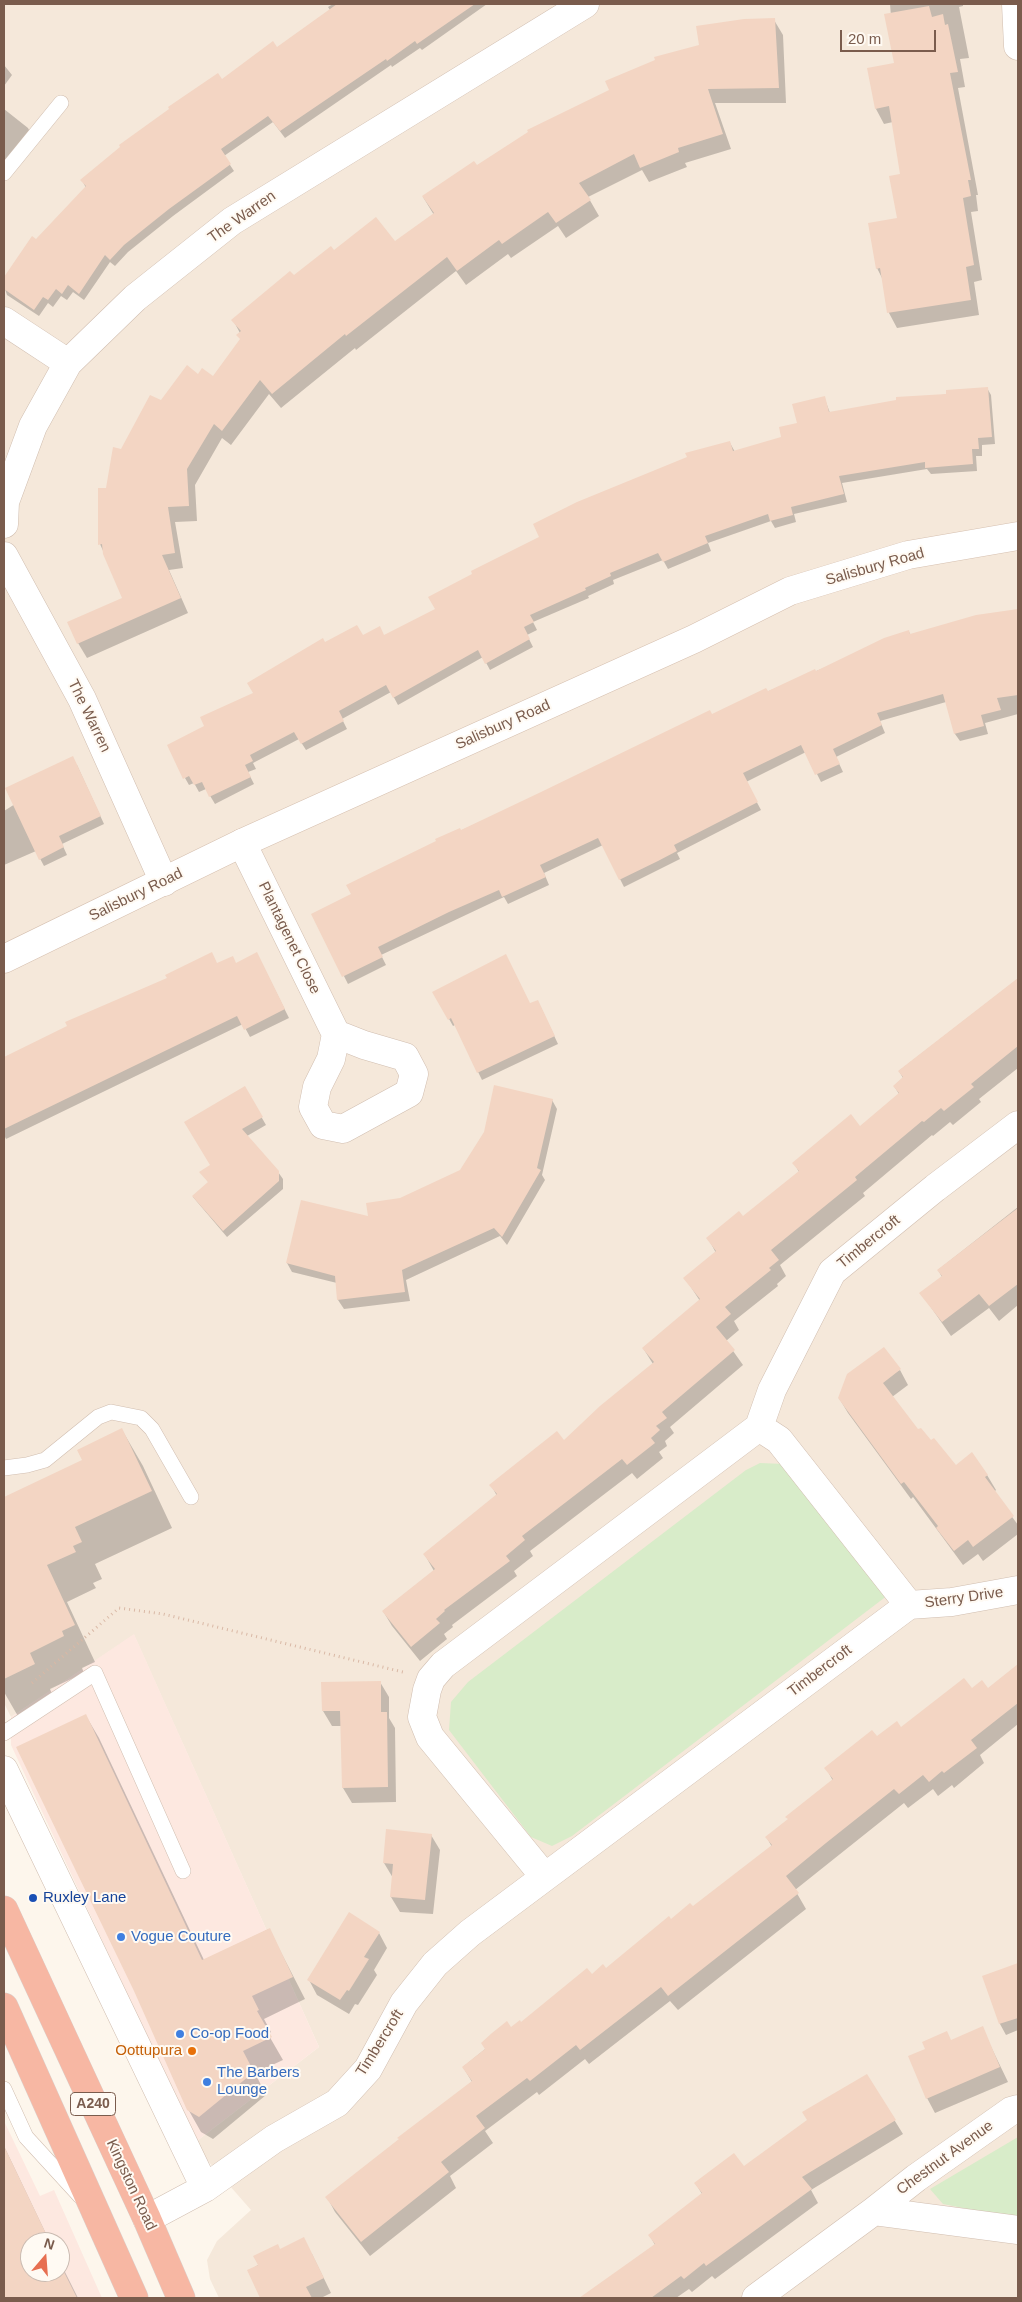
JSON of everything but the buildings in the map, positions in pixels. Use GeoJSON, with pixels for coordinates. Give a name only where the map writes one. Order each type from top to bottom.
{"type":"FeatureCollection","features":[{"type":"Feature","properties":{"kind":"highway","name":"Kingston Road"},"geometry":{"type":"LineString","coordinates":[[4,1910],[147,2219],[181,2298]]}},
{"type":"Feature","properties":{"kind":"highway","name":"A240"},"geometry":{"type":"LineString","coordinates":[[4,2007],[134,2298]]}},
{"type":"Feature","properties":{"kind":"street","name":"The Warren"},"geometry":{"type":"LineString","coordinates":[[4,524],[5,502],[33,426],[68,362],[135,298],[232,221],[585,4]]}},
{"type":"Feature","properties":{"kind":"street"},"geometry":{"type":"LineString","coordinates":[[1016,4],[1018,46]]}},
{"type":"Feature","properties":{"kind":"street"},"geometry":{"type":"LineString","coordinates":[[4,321],[68,362]]}},
{"type":"Feature","properties":{"kind":"street","name":"Salisbury Road"},"geometry":{"type":"LineString","coordinates":[[4,959],[242,843],[694,639],[790,591],[908,555],[1018,536]]}},
{"type":"Feature","properties":{"kind":"street","name":"The Warren"},"geometry":{"type":"LineString","coordinates":[[4,556],[82,699],[164,882]]}},
{"type":"Feature","properties":{"kind":"street","name":"Plantagenet Close"},"geometry":{"type":"LineString","coordinates":[[242,843],[336,1034]]}},
{"type":"Feature","properties":{"kind":"street","name":"Timbercroft"},"geometry":{"type":"LineString","coordinates":[[759,1427],[772,1390],[832,1272],[935,1188],[1018,1125]]}},
{"type":"Feature","properties":{"kind":"street"},"geometry":{"type":"LineString","coordinates":[[544,1876],[430,1737],[422,1717],[431,1679],[443,1665],[759,1427],[779,1440],[909,1605]]}},
{"type":"Feature","properties":{"kind":"street","name":"Sterry Drive"},"geometry":{"type":"LineString","coordinates":[[909,1605],[952,1602],[1018,1590]]}},
{"type":"Feature","properties":{"kind":"street","name":"Timbercroft"},"geometry":{"type":"LineString","coordinates":[[147,2219],[205,2188],[274,2139],[337,2103],[368,2069],[404,2003],[435,1964],[470,1933],[909,1605]]}},
{"type":"Feature","properties":{"kind":"street"},"geometry":{"type":"LineString","coordinates":[[4,1770],[205,2188]]}},
{"type":"Feature","properties":{"kind":"street","name":"Chestnut Avenue"},"geometry":{"type":"LineString","coordinates":[[756,2298],[874,2212],[916,2178],[1011,2111],[1018,2109]]}},
{"type":"Feature","properties":{"kind":"street","name":"Chestnut Avenue"},"geometry":{"type":"LineString","coordinates":[[874,2212],[1018,2230]]}},
{"type":"Feature","properties":{"kind":"lane"},"geometry":{"type":"LineString","coordinates":[[4,173],[61,103]]}},
{"type":"Feature","properties":{"kind":"lane"},"geometry":{"type":"LineString","coordinates":[[4,1468],[45,1460],[98,1417],[111,1412],[141,1418],[152,1429],[191,1497]]}},
{"type":"Feature","properties":{"kind":"lane"},"geometry":{"type":"LineString","coordinates":[[4,1733],[95,1672],[183,1871]]}},
{"type":"Feature","properties":{"kind":"lane"},"geometry":{"type":"LineString","coordinates":[[4,2090],[26,2137],[95,2212]]}},
{"type":"Feature","properties":{"kind":"path"},"geometry":{"type":"LineString","coordinates":[[25,1689],[118,1608],[163,1614],[431,1679]]}},
{"type":"Feature","properties":{"kind":"shaded area"},"geometry":{"type":"Polygon","coordinates":[[[4,4],[1018,4],[1018,2298],[219,2298],[210,2279],[207,2260],[217,2241],[251,2210],[193,2144],[319,2047],[134,1635],[11,1717],[4,1703],[4,4]]]}},
{"type":"Feature","properties":{"kind":"shaded area"},"geometry":{"type":"Polygon","coordinates":[[[134,1634],[319,2047],[193,2144],[128,1996],[11,1745],[11,1717],[134,1634]]]}},
{"type":"Feature","properties":{"kind":"shaded area"},"geometry":{"type":"Polygon","coordinates":[[[4,2121],[40,2196],[54,2190],[102,2298],[4,2298],[4,2121]]]}},
{"type":"Feature","properties":{"kind":"green space"},"geometry":{"type":"Polygon","coordinates":[[[760,1463],[784,1464],[888,1595],[572,1836],[552,1846],[531,1837],[449,1730],[451,1702],[468,1682],[746,1470],[760,1463]]]}},
{"type":"Feature","properties":{"kind":"green space"},"geometry":{"type":"Polygon","coordinates":[[[1018,2137],[1018,2219],[943,2204],[930,2189],[1018,2137]]]}},
{"type":"Feature","properties":{"kind":"place","name":"Ruxley Lane"},"geometry":{"type":"Point","coordinates":[33,1898]}},
{"type":"Feature","properties":{"kind":"place","name":"Vogue Couture"},"geometry":{"type":"Point","coordinates":[121,1937]}},
{"type":"Feature","properties":{"kind":"place","name":"Co-op Food"},"geometry":{"type":"Point","coordinates":[180,2034]}},
{"type":"Feature","properties":{"kind":"place","name":"Oottupura"},"geometry":{"type":"Point","coordinates":[192,2051]}},
{"type":"Feature","properties":{"kind":"place","name":"The Barbers Lounge"},"geometry":{"type":"Point","coordinates":[207,2082]}}]}
